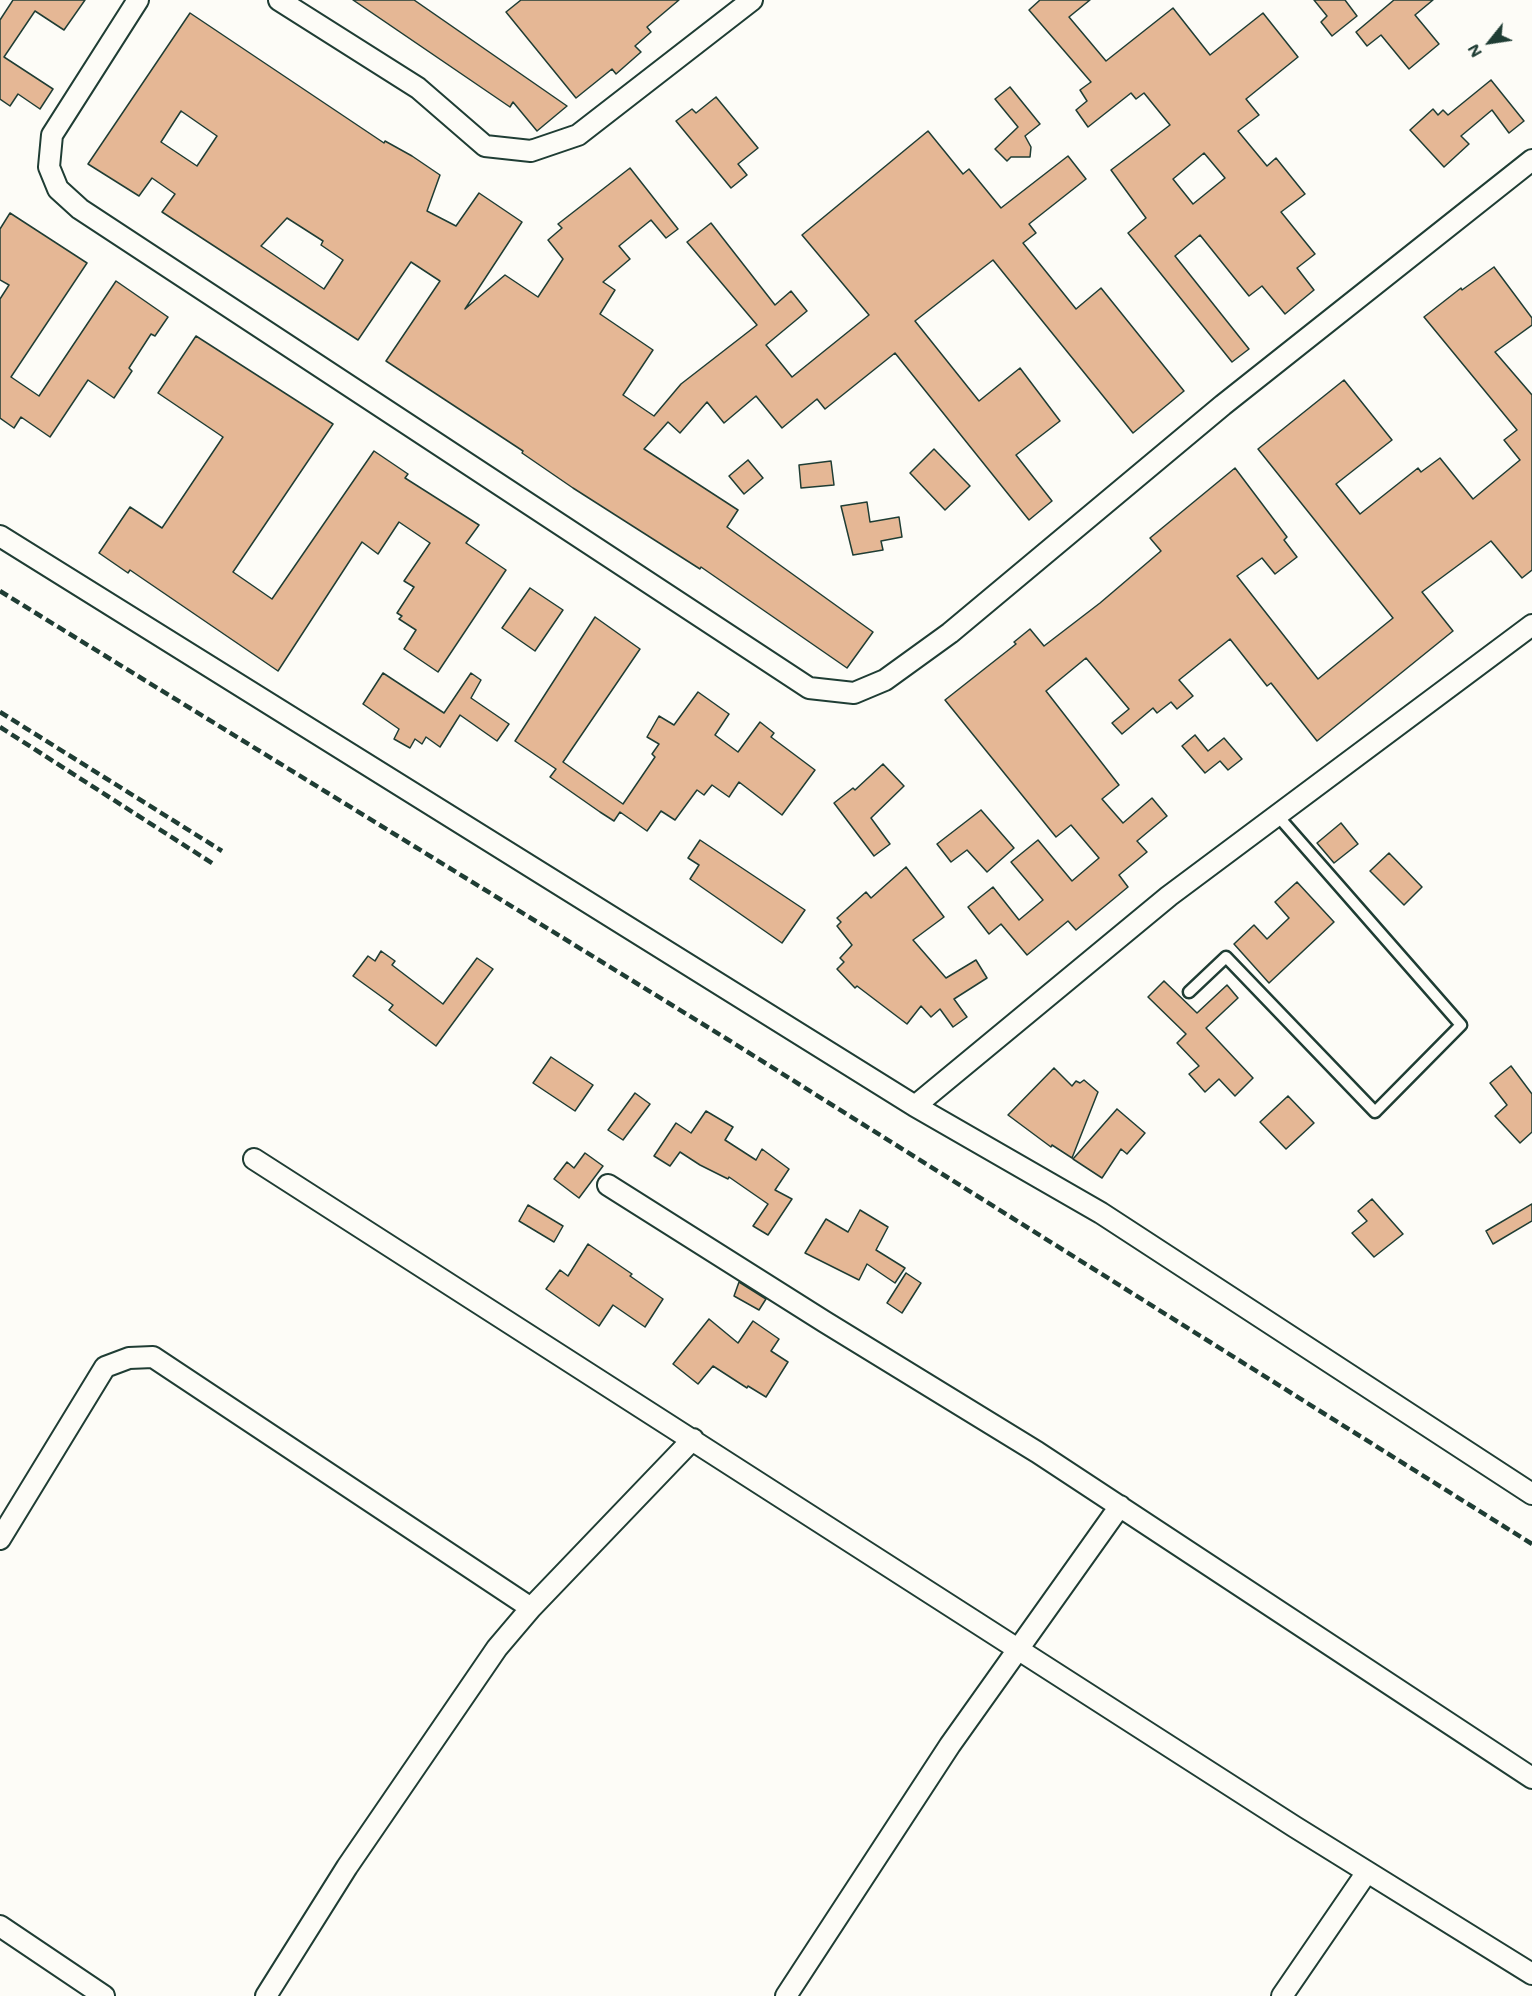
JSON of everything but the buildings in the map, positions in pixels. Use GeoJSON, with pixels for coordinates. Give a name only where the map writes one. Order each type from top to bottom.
{"type":"FeatureCollection","features":[{"type":"Feature","properties":{"kind":"street"},"geometry":{"type":"LineString","coordinates":[[138,0],[52,135],[49,167],[58,189],[80,209],[809,688],[854,693],[885,680],[950,633],[1223,405],[1532,160]]}},
{"type":"Feature","properties":{"kind":"street"},"geometry":{"type":"LineString","coordinates":[[279,0],[418,88],[485,146],[531,151],[578,135],[752,0]]}},
{"type":"Feature","properties":{"kind":"street"},"geometry":{"type":"LineString","coordinates":[[0,536],[915,1107],[1101,1214],[1532,1494]]}},
{"type":"Feature","properties":{"kind":"street"},"geometry":{"type":"LineString","coordinates":[[915,1107],[1169,896],[1532,625]]}},
{"type":"Feature","properties":{"kind":"street"},"geometry":{"type":"LineString","coordinates":[[254,1159],[1367,1872],[1532,1974]]}},
{"type":"Feature","properties":{"kind":"street"},"geometry":{"type":"LineString","coordinates":[[608,1185],[1037,1452],[1532,1778]]}},
{"type":"Feature","properties":{"kind":"street"},"geometry":{"type":"LineString","coordinates":[[0,1539],[105,1366],[129,1358],[153,1357],[531,1608]]}},
{"type":"Feature","properties":{"kind":"street"},"geometry":{"type":"LineString","coordinates":[[266,1996],[347,1867],[497,1648],[531,1608],[693,1439]]}},
{"type":"Feature","properties":{"kind":"street"},"geometry":{"type":"LineString","coordinates":[[786,1996],[1017,1647],[1120,1506]]}},
{"type":"Feature","properties":{"kind":"street"},"geometry":{"type":"LineString","coordinates":[[1282,1996],[1367,1872]]}},
{"type":"Feature","properties":{"kind":"street"},"geometry":{"type":"LineString","coordinates":[[0,1926],[104,1996]]}},
{"type":"Feature","properties":{"kind":"lane"},"geometry":{"type":"LineString","coordinates":[[1189,992],[1226,957],[1375,1112],[1461,1025],[1277,815]]}},
{"type":"Feature","properties":{"kind":"railway"},"geometry":{"type":"LineString","coordinates":[[0,591],[727,1039],[1532,1544]]}},
{"type":"Feature","properties":{"kind":"railway"},"geometry":{"type":"LineString","coordinates":[[0,712],[222,851]]}},
{"type":"Feature","properties":{"kind":"railway"},"geometry":{"type":"LineString","coordinates":[[0,727],[215,865]]}}]}
